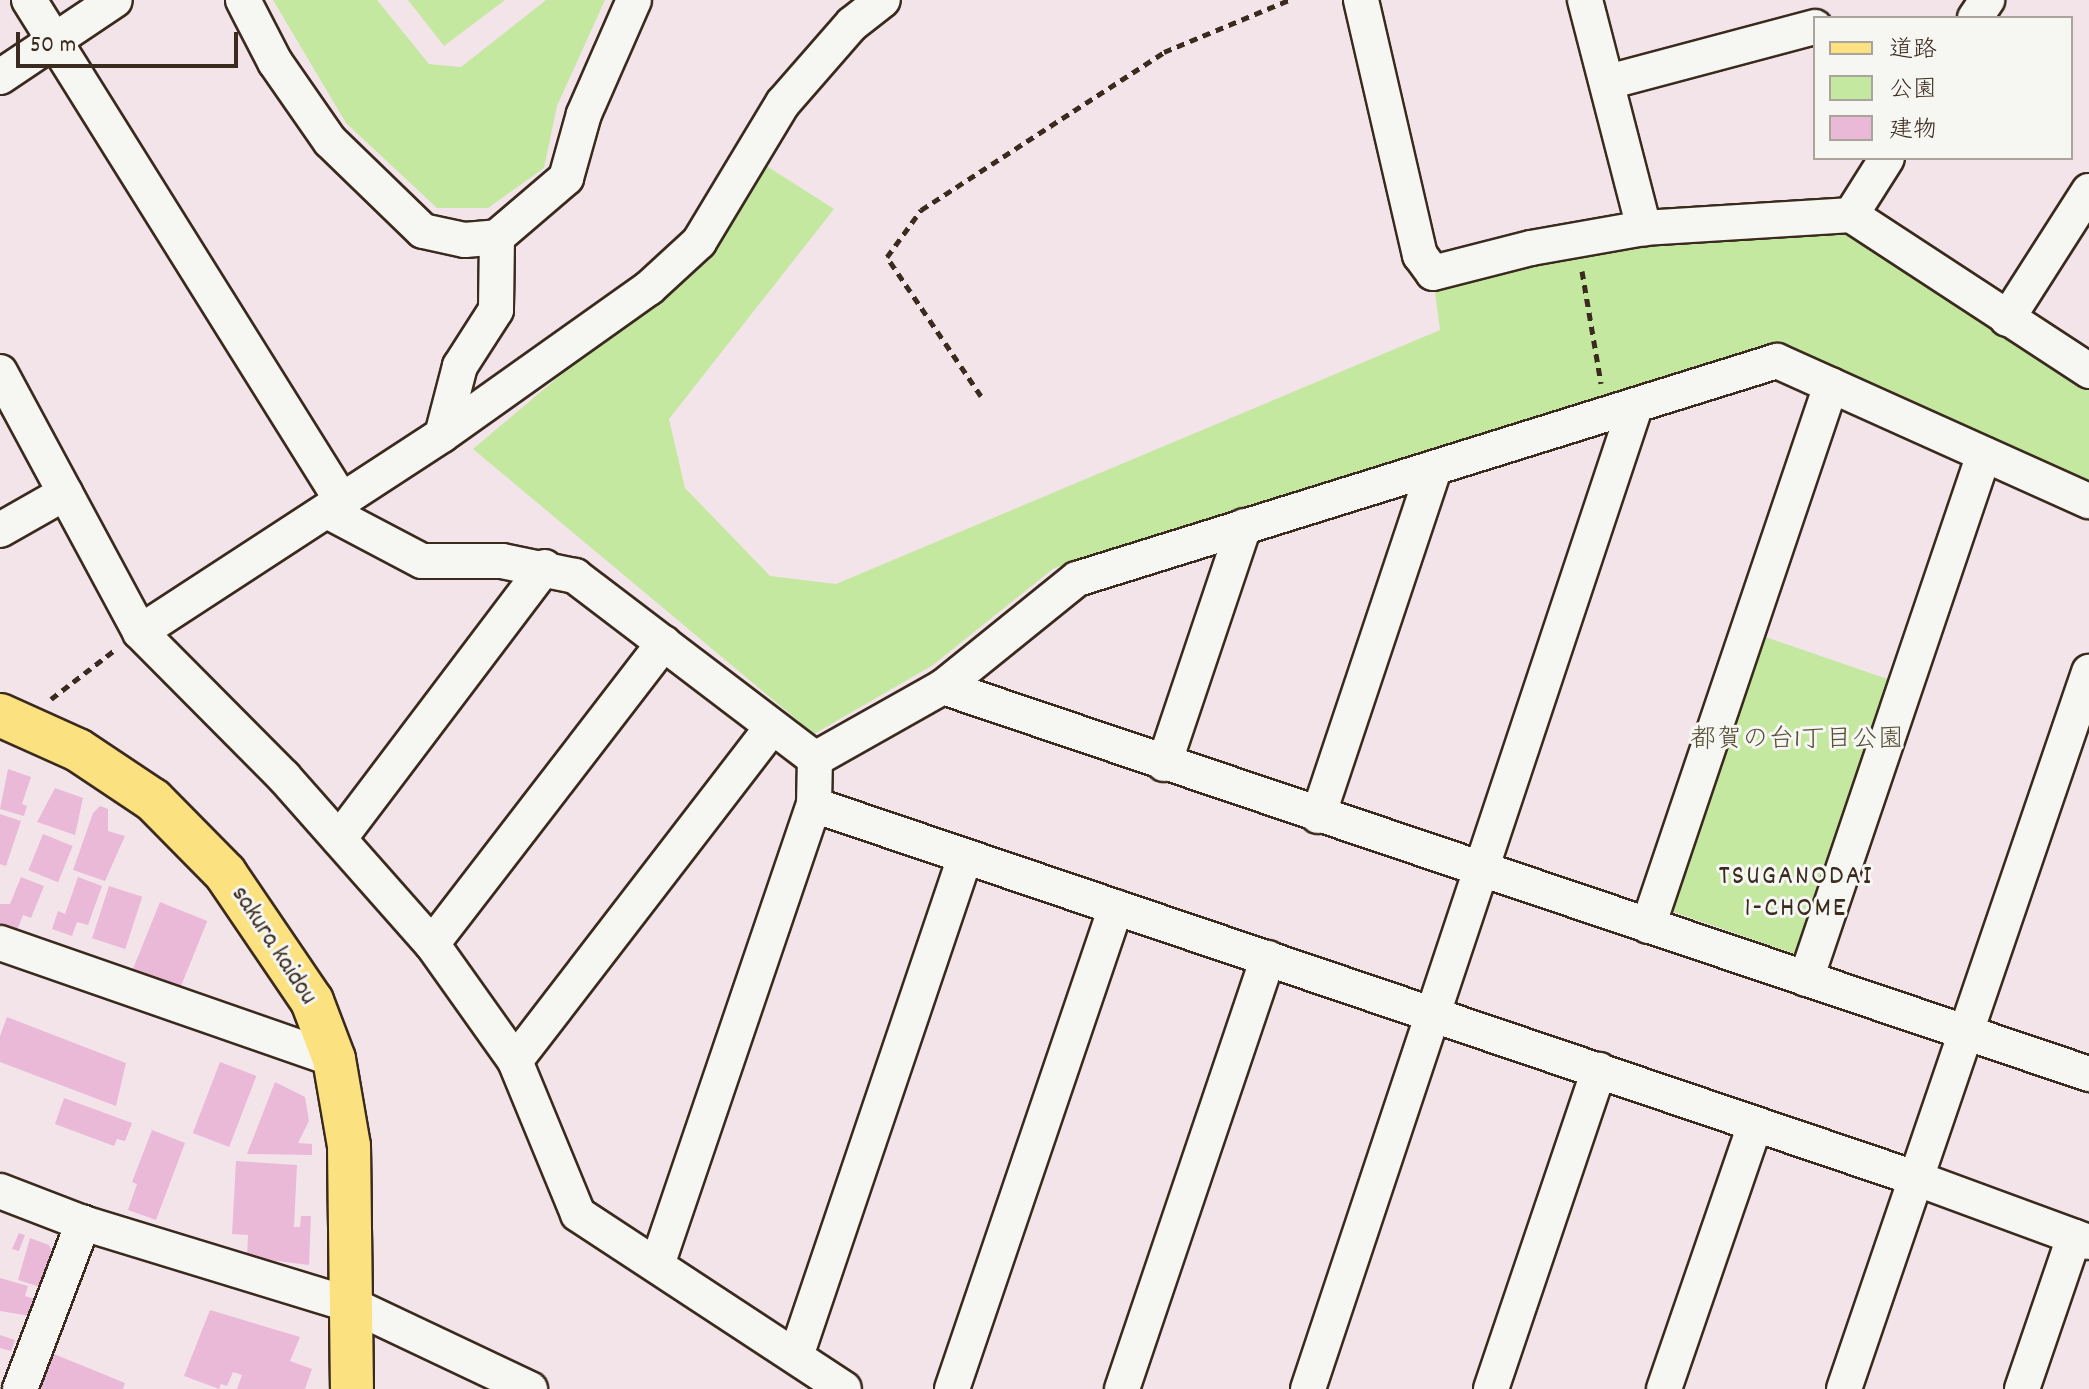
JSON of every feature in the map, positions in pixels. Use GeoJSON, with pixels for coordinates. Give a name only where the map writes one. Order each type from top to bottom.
{"type":"FeatureCollection","features":[{"type":"Feature","properties":{"kind":"main road","name":"sakura kaidou"},"geometry":{"type":"LineString","coordinates":[[10,719],[78,750],[153,800],[225,873],[312,1001],[334,1059],[349,1146],[352,1389]]}},
{"type":"Feature","properties":{"kind":"street"},"geometry":{"type":"LineString","coordinates":[[29,0],[335,506],[422,561],[545,567],[575,576],[815,759]]}},
{"type":"Feature","properties":{"kind":"street"},"geometry":{"type":"LineString","coordinates":[[0,77],[115,0]]}},
{"type":"Feature","properties":{"kind":"street"},"geometry":{"type":"LineString","coordinates":[[243,0],[275,62],[330,141],[423,231],[465,240],[497,237],[566,178],[584,114],[634,0]]}},
{"type":"Feature","properties":{"kind":"street"},"geometry":{"type":"LineString","coordinates":[[140,632],[442,435],[649,288],[699,242],[783,103],[852,24],[883,0]]}},
{"type":"Feature","properties":{"kind":"street"},"geometry":{"type":"LineString","coordinates":[[1361,0],[1420,255],[1433,273],[1576,240],[1644,228],[1851,215],[2089,371]]}},
{"type":"Feature","properties":{"kind":"street"},"geometry":{"type":"LineString","coordinates":[[1585,0],[1644,228]]}},
{"type":"Feature","properties":{"kind":"street"},"geometry":{"type":"LineString","coordinates":[[1608,82],[1813,28]]}},
{"type":"Feature","properties":{"kind":"street"},"geometry":{"type":"LineString","coordinates":[[1851,215],[1886,160]]}},
{"type":"Feature","properties":{"kind":"street"},"geometry":{"type":"LineString","coordinates":[[2007,319],[2089,191]]}},
{"type":"Feature","properties":{"kind":"street"},"geometry":{"type":"LineString","coordinates":[[442,435],[460,366],[496,310],[497,237]]}},
{"type":"Feature","properties":{"kind":"street"},"geometry":{"type":"LineString","coordinates":[[815,759],[943,687],[1077,579],[1777,361],[2089,501]]}},
{"type":"Feature","properties":{"kind":"street"},"geometry":{"type":"LineString","coordinates":[[0,372],[140,632],[339,839],[432,944],[515,1061],[578,1214],[844,1389]]}},
{"type":"Feature","properties":{"kind":"street"},"geometry":{"type":"LineString","coordinates":[[1648,926],[1831,385]]}},
{"type":"Feature","properties":{"kind":"street"},"geometry":{"type":"LineString","coordinates":[[1308,1389],[1434,1016],[1621,412]]}},
{"type":"Feature","properties":{"kind":"street"},"geometry":{"type":"LineString","coordinates":[[1806,979],[1984,454]]}},
{"type":"Feature","properties":{"kind":"street"},"geometry":{"type":"LineString","coordinates":[[1318,816],[1434,470]]}},
{"type":"Feature","properties":{"kind":"street"},"geometry":{"type":"LineString","coordinates":[[0,530],[65,493]]}},
{"type":"Feature","properties":{"kind":"street"},"geometry":{"type":"LineString","coordinates":[[1164,764],[1244,526]]}},
{"type":"Feature","properties":{"kind":"street"},"geometry":{"type":"LineString","coordinates":[[339,839],[545,567]]}},
{"type":"Feature","properties":{"kind":"street"},"geometry":{"type":"LineString","coordinates":[[432,944],[664,643]]}},
{"type":"Feature","properties":{"kind":"street"},"geometry":{"type":"LineString","coordinates":[[1844,1389],[2089,672]]}},
{"type":"Feature","properties":{"kind":"street"},"geometry":{"type":"LineString","coordinates":[[943,687],[1480,872],[2089,1074]]}},
{"type":"Feature","properties":{"kind":"street"},"geometry":{"type":"LineString","coordinates":[[515,1061],[771,728]]}},
{"type":"Feature","properties":{"kind":"street"},"geometry":{"type":"LineString","coordinates":[[657,1265],[814,805],[815,759]]}},
{"type":"Feature","properties":{"kind":"street"},"geometry":{"type":"LineString","coordinates":[[814,805],[1915,1178],[2081,1240],[2022,1389]]}},
{"type":"Feature","properties":{"kind":"street"},"geometry":{"type":"LineString","coordinates":[[796,1356],[965,857]]}},
{"type":"Feature","properties":{"kind":"street"},"geometry":{"type":"LineString","coordinates":[[952,1389],[1116,907]]}},
{"type":"Feature","properties":{"kind":"street"},"geometry":{"type":"LineString","coordinates":[[0,943],[334,1059]]}},
{"type":"Feature","properties":{"kind":"street"},"geometry":{"type":"LineString","coordinates":[[1122,1389],[1268,958]]}},
{"type":"Feature","properties":{"kind":"street"},"geometry":{"type":"LineString","coordinates":[[1491,1389],[1599,1070]]}},
{"type":"Feature","properties":{"kind":"street"},"geometry":{"type":"LineString","coordinates":[[1664,1389],[1755,1124]]}},
{"type":"Feature","properties":{"kind":"street"},"geometry":{"type":"LineString","coordinates":[[0,1191],[83,1223],[352,1305],[494,1380],[530,1389]]}},
{"type":"Feature","properties":{"kind":"street"},"geometry":{"type":"LineString","coordinates":[[20,1389],[83,1223]]}},
{"type":"Feature","properties":{"kind":"path"},"geometry":{"type":"LineString","coordinates":[[981,396],[887,257],[921,210],[1164,52],[1289,0]]}},
{"type":"Feature","properties":{"kind":"path"},"geometry":{"type":"LineString","coordinates":[[1576,240],[1621,412]]}},
{"type":"Feature","properties":{"kind":"path"},"geometry":{"type":"LineString","coordinates":[[10,719],[140,632]]}},
{"type":"Feature","properties":{"kind":"green space"},"geometry":{"type":"Polygon","coordinates":[[[273,0],[377,0],[429,64],[461,67],[546,0],[605,0],[557,106],[544,168],[488,208],[437,208],[346,123],[273,0]]]}},
{"type":"Feature","properties":{"kind":"green space"},"geometry":{"type":"Polygon","coordinates":[[[408,0],[505,0],[444,46],[408,0]]]}},
{"type":"Feature","properties":{"kind":"green space"},"geometry":{"type":"Polygon","coordinates":[[[765,165],[834,209],[669,419],[685,488],[770,576],[836,584],[1440,330],[1434,285],[1644,240],[1844,230],[2089,386],[2089,487],[1776,343],[1054,568],[933,665],[814,734],[473,449],[704,254],[765,165]]]}},
{"type":"Feature","properties":{"kind":"green space","name":"都賀の台1丁目公園"},"geometry":{"type":"Polygon","coordinates":[[[1757,634],[1893,681],[1799,955],[1663,908],[1757,634]]]}},
{"type":"Feature","properties":{"kind":"building"},"geometry":{"type":"Polygon","coordinates":[[[8,769],[31,777],[22,804],[27,806],[24,816],[0,809],[8,769]]]}},
{"type":"Feature","properties":{"kind":"building"},"geometry":{"type":"Polygon","coordinates":[[[55,788],[83,798],[75,835],[37,822],[55,788]]]}},
{"type":"Feature","properties":{"kind":"building"},"geometry":{"type":"Polygon","coordinates":[[[100,806],[108,809],[108,831],[125,836],[105,881],[73,870],[93,813],[100,806]]]}},
{"type":"Feature","properties":{"kind":"building"},"geometry":{"type":"Polygon","coordinates":[[[0,814],[21,821],[6,866],[0,864],[0,814]]]}},
{"type":"Feature","properties":{"kind":"building"},"geometry":{"type":"Polygon","coordinates":[[[43,834],[73,846],[58,882],[28,870],[43,834]]]}},
{"type":"Feature","properties":{"kind":"building"},"geometry":{"type":"Polygon","coordinates":[[[21,877],[44,886],[31,918],[23,915],[14,938],[0,932],[0,904],[10,904],[21,877]]]}},
{"type":"Feature","properties":{"kind":"building"},"geometry":{"type":"Polygon","coordinates":[[[78,877],[102,886],[88,925],[77,922],[72,936],[52,929],[58,911],[65,914],[78,877]]]}},
{"type":"Feature","properties":{"kind":"building"},"geometry":{"type":"Polygon","coordinates":[[[109,886],[142,897],[125,949],[92,938],[109,886]]]}},
{"type":"Feature","properties":{"kind":"building"},"geometry":{"type":"Polygon","coordinates":[[[160,902],[207,921],[180,988],[133,969],[160,902]]]}},
{"type":"Feature","properties":{"kind":"building"},"geometry":{"type":"Polygon","coordinates":[[[7,1017],[126,1063],[116,1106],[0,1062],[0,1036],[7,1017]]]}},
{"type":"Feature","properties":{"kind":"building"},"geometry":{"type":"Polygon","coordinates":[[[220,1062],[256,1076],[229,1147],[193,1133],[220,1062]]]}},
{"type":"Feature","properties":{"kind":"building"},"geometry":{"type":"Polygon","coordinates":[[[275,1082],[305,1097],[309,1121],[298,1143],[312,1144],[312,1155],[247,1154],[275,1082]]]}},
{"type":"Feature","properties":{"kind":"building"},"geometry":{"type":"Polygon","coordinates":[[[64,1098],[132,1123],[125,1141],[117,1139],[114,1146],[55,1124],[64,1098]]]}},
{"type":"Feature","properties":{"kind":"building"},"geometry":{"type":"Polygon","coordinates":[[[152,1130],[185,1143],[156,1220],[128,1210],[137,1184],[132,1182],[152,1130]]]}},
{"type":"Feature","properties":{"kind":"building"},"geometry":{"type":"Polygon","coordinates":[[[236,1161],[297,1165],[294,1227],[300,1227],[301,1216],[311,1216],[309,1265],[247,1257],[248,1235],[232,1234],[236,1161]]]}},
{"type":"Feature","properties":{"kind":"building"},"geometry":{"type":"Polygon","coordinates":[[[19,1233],[25,1235],[19,1251],[12,1249],[19,1233]]]}},
{"type":"Feature","properties":{"kind":"building"},"geometry":{"type":"Polygon","coordinates":[[[30,1238],[49,1245],[53,1254],[40,1287],[18,1280],[30,1238]]]}},
{"type":"Feature","properties":{"kind":"building"},"geometry":{"type":"Polygon","coordinates":[[[0,1278],[28,1286],[25,1296],[35,1299],[30,1316],[0,1311],[0,1278]]]}},
{"type":"Feature","properties":{"kind":"building"},"geometry":{"type":"Polygon","coordinates":[[[210,1310],[300,1337],[290,1361],[312,1369],[305,1389],[237,1389],[242,1375],[233,1372],[227,1386],[221,1384],[219,1389],[184,1376],[210,1310]]]}},
{"type":"Feature","properties":{"kind":"building"},"geometry":{"type":"Polygon","coordinates":[[[0,1335],[15,1340],[11,1351],[0,1348],[0,1335]]]}},
{"type":"Feature","properties":{"kind":"building"},"geometry":{"type":"Polygon","coordinates":[[[54,1354],[125,1383],[123,1389],[39,1389],[54,1354]]]}},
{"type":"Feature","properties":{"kind":"district","name":"TSUGANODAI 1-CHOME"},"geometry":{"type":"Point","coordinates":[1796,894]}}]}
